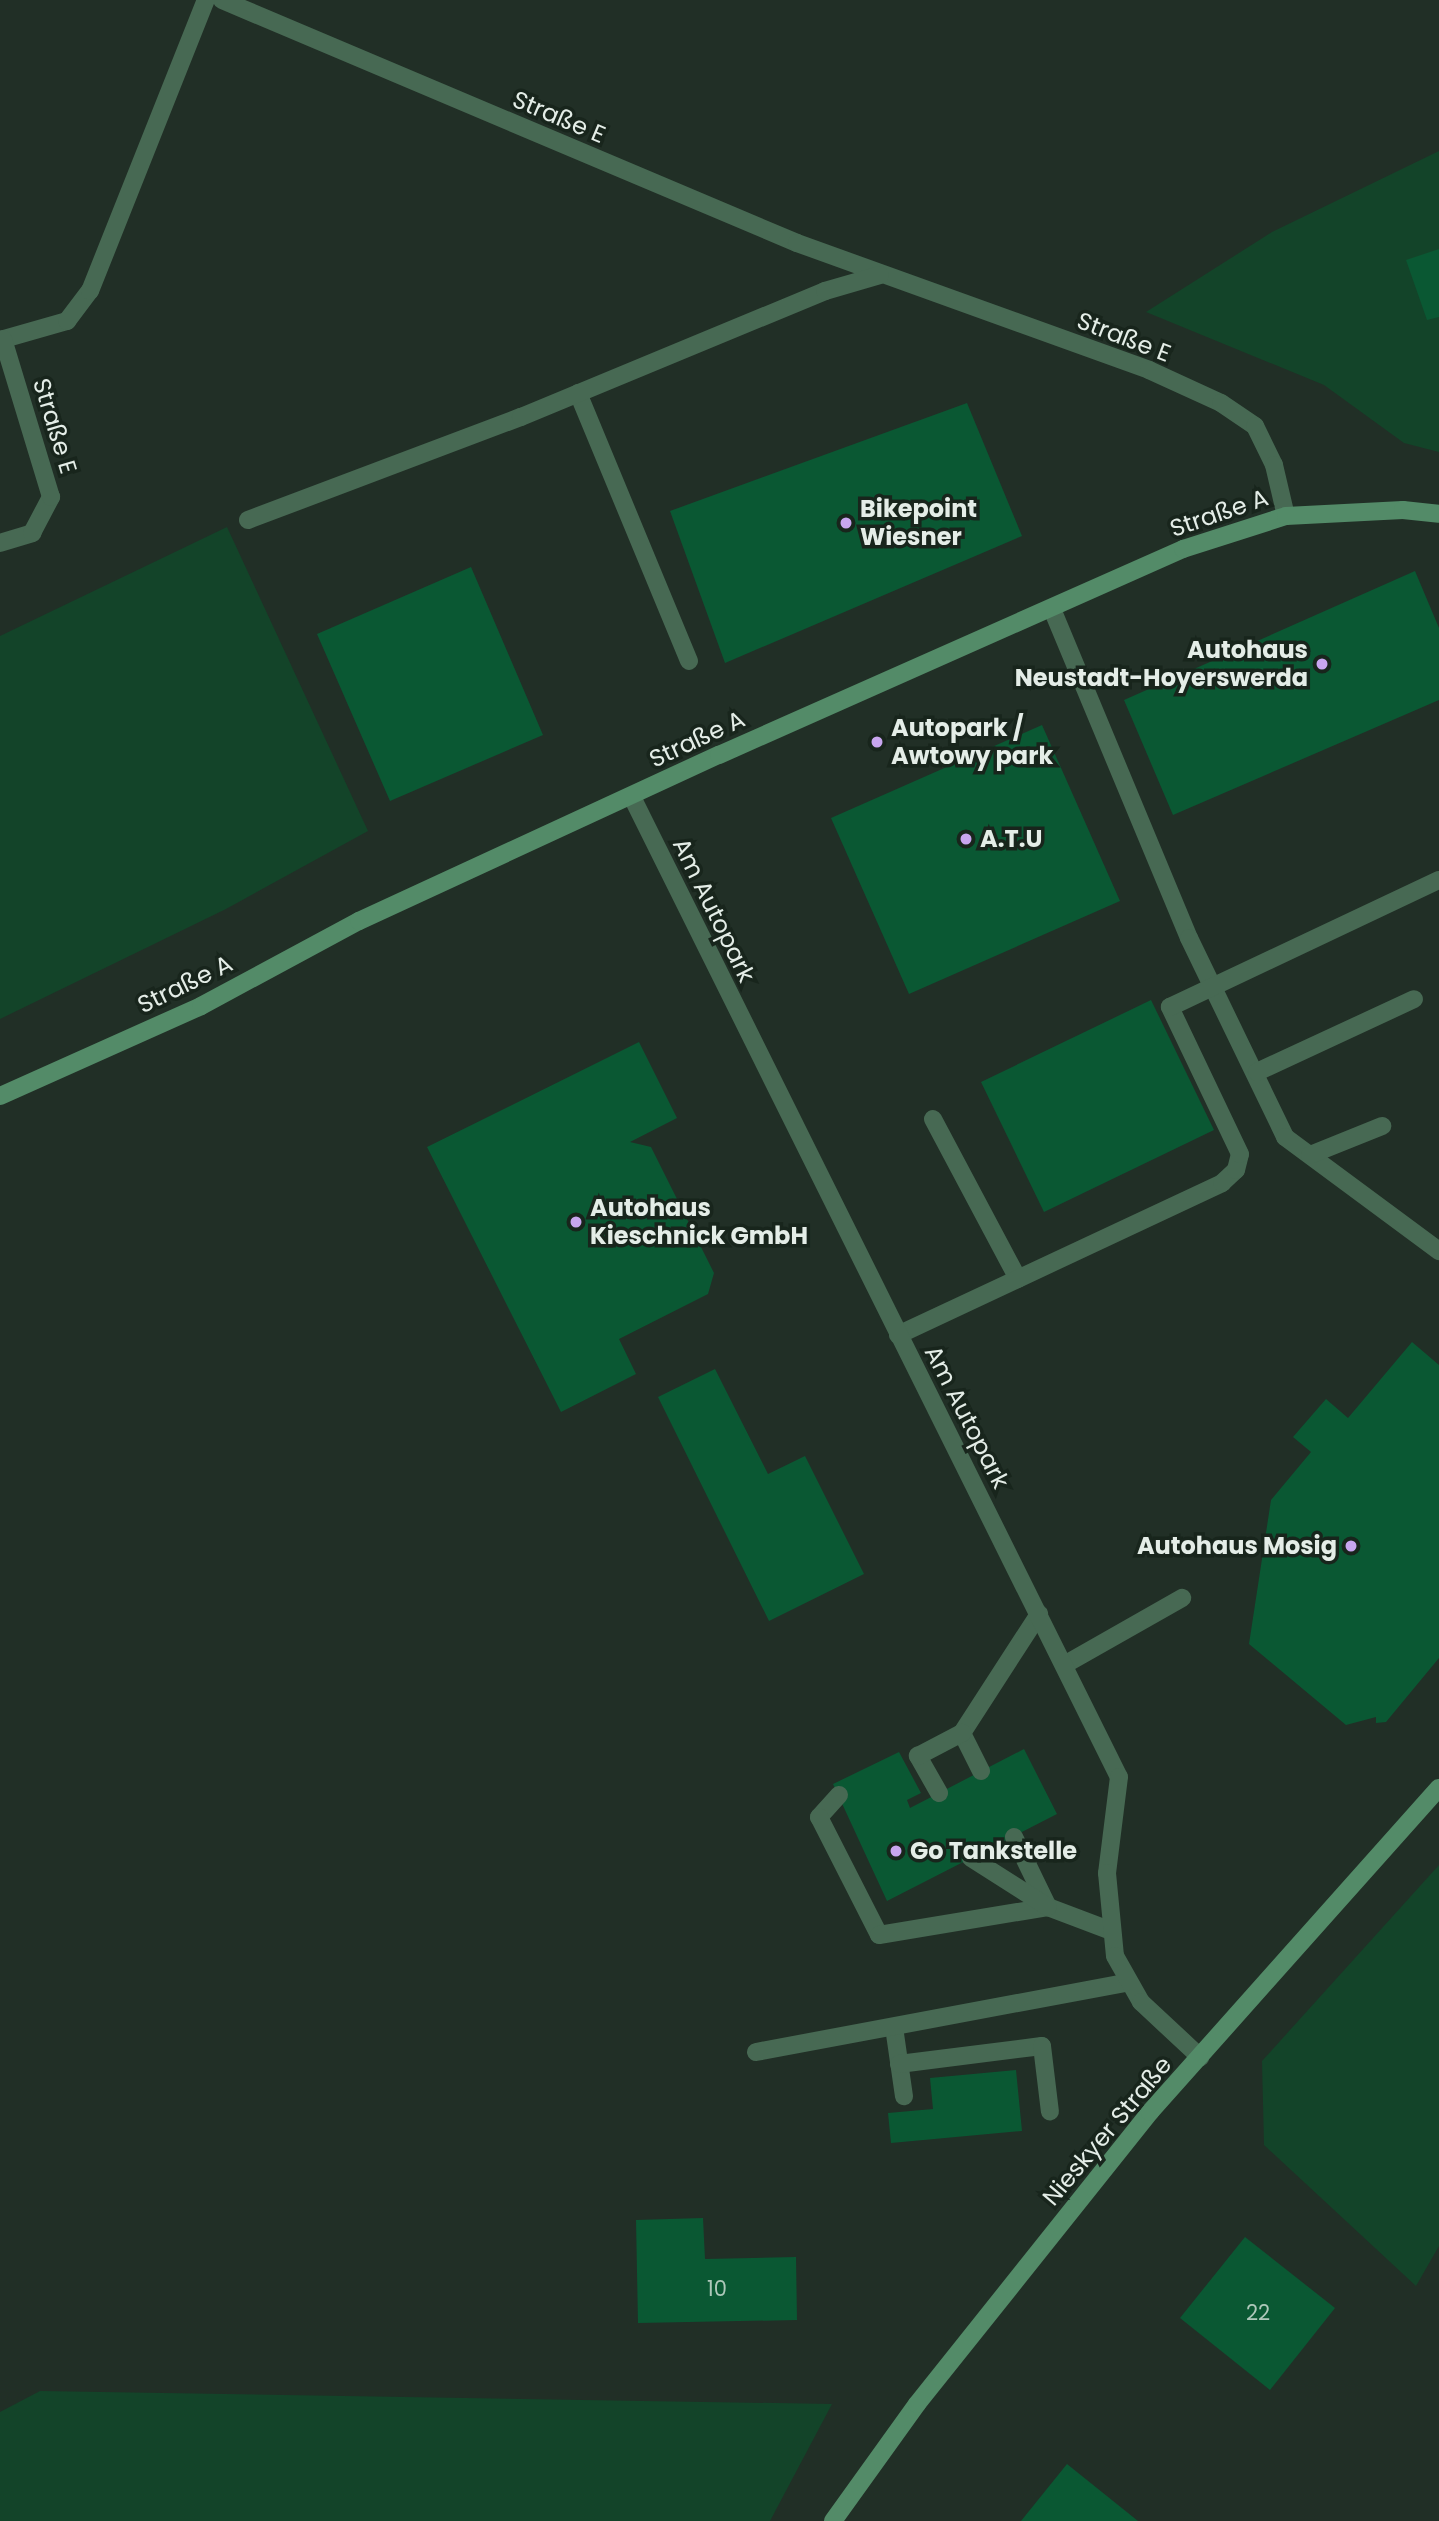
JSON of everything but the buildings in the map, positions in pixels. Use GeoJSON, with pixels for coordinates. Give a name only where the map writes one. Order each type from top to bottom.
{"type":"FeatureCollection","features":[{"type":"Feature","properties":{"kind":"street","name":"Straße E"},"geometry":{"type":"LineString","coordinates":[[0,543],[32,533],[51,497],[1,340],[67,321],[90,291],[205,0]]}},
{"type":"Feature","properties":{"kind":"street","name":"Straße E"},"geometry":{"type":"LineString","coordinates":[[222,0],[880,275],[1149,370],[1220,402],[1255,426],[1274,465],[1286,516]]}},
{"type":"Feature","properties":{"kind":"street"},"geometry":{"type":"LineString","coordinates":[[248,520],[578,393],[825,291],[880,275]]}},
{"type":"Feature","properties":{"kind":"street"},"geometry":{"type":"LineString","coordinates":[[578,393],[689,661]]}},
{"type":"Feature","properties":{"kind":"street","name":"Straße A"},"geometry":{"type":"LineString","coordinates":[[0,1096],[201,1006],[359,921],[1183,549],[1286,516],[1403,510],[1439,514]]}},
{"type":"Feature","properties":{"kind":"street"},"geometry":{"type":"LineString","coordinates":[[1052,609],[1214,986],[1257,1072],[1285,1137],[1439,1251]]}},
{"type":"Feature","properties":{"kind":"street","name":"Am Autopark"},"geometry":{"type":"LineString","coordinates":[[632,797],[1119,1777],[1107,1873],[1109,1930],[1126,1983],[1200,2057]]}},
{"type":"Feature","properties":{"kind":"street"},"geometry":{"type":"LineString","coordinates":[[898,1335],[1222,1183],[1237,1170],[1240,1154],[1170,1007],[1439,880]]}},
{"type":"Feature","properties":{"kind":"street"},"geometry":{"type":"LineString","coordinates":[[1257,1072],[1413,999]]}},
{"type":"Feature","properties":{"kind":"street"},"geometry":{"type":"LineString","coordinates":[[933,1119],[1018,1279]]}},
{"type":"Feature","properties":{"kind":"street"},"geometry":{"type":"LineString","coordinates":[[1310,1156],[1382,1126]]}},
{"type":"Feature","properties":{"kind":"street"},"geometry":{"type":"LineString","coordinates":[[1064,1665],[1182,1598]]}},
{"type":"Feature","properties":{"kind":"street"},"geometry":{"type":"LineString","coordinates":[[939,1793],[912,1759],[962,1733],[1039,1614]]}},
{"type":"Feature","properties":{"kind":"street"},"geometry":{"type":"LineString","coordinates":[[962,1733],[981,1772]]}},
{"type":"Feature","properties":{"kind":"street","name":"Nieskyer Straße"},"geometry":{"type":"LineString","coordinates":[[833,2521],[926,2393],[1200,2057],[1439,1788]]}},
{"type":"Feature","properties":{"kind":"street"},"geometry":{"type":"LineString","coordinates":[[839,1795],[819,1817],[878,1935],[1048,1908]]}},
{"type":"Feature","properties":{"kind":"street"},"geometry":{"type":"LineString","coordinates":[[1014,1838],[1048,1908]]}},
{"type":"Feature","properties":{"kind":"street"},"geometry":{"type":"LineString","coordinates":[[971,1858],[1048,1908],[1109,1930]]}},
{"type":"Feature","properties":{"kind":"street"},"geometry":{"type":"LineString","coordinates":[[756,2052],[1126,1983]]}},
{"type":"Feature","properties":{"kind":"street"},"geometry":{"type":"LineString","coordinates":[[894,2027],[904,2096]]}},
{"type":"Feature","properties":{"kind":"street"},"geometry":{"type":"LineString","coordinates":[[899,2064],[1042,2046],[1050,2112]]}},
{"type":"Feature","properties":{"kind":"green space"},"geometry":{"type":"Polygon","coordinates":[[[1439,151],[1439,452],[1404,443],[1324,385],[1146,312],[1272,232],[1439,151]]]}},
{"type":"Feature","properties":{"kind":"green space"},"geometry":{"type":"Polygon","coordinates":[[[227,527],[368,831],[226,909],[0,1019],[0,636],[227,527]]]}},
{"type":"Feature","properties":{"kind":"green space"},"geometry":{"type":"Polygon","coordinates":[[[1439,1865],[1439,2246],[1416,2286],[1264,2145],[1262,2061],[1439,1865]]]}},
{"type":"Feature","properties":{"kind":"green space"},"geometry":{"type":"Polygon","coordinates":[[[40,2391],[832,2404],[770,2521],[0,2521],[0,2412],[40,2391]]]}},
{"type":"Feature","properties":{"kind":"place","name":"Bikepoint Wiesner"},"geometry":{"type":"Point","coordinates":[846,523]}},
{"type":"Feature","properties":{"kind":"place","name":"Autohaus Neustadt-Hoyerswerda"},"geometry":{"type":"Point","coordinates":[1322,664]}},
{"type":"Feature","properties":{"kind":"place","name":"Autopark / Awtowy park"},"geometry":{"type":"Point","coordinates":[877,742]}},
{"type":"Feature","properties":{"kind":"place","name":"A.T.U"},"geometry":{"type":"Point","coordinates":[966,839]}},
{"type":"Feature","properties":{"kind":"place","name":"Autohaus Kieschnick GmbH"},"geometry":{"type":"Point","coordinates":[576,1222]}},
{"type":"Feature","properties":{"kind":"place","name":"Autohaus Mosig"},"geometry":{"type":"Point","coordinates":[1351,1546]}},
{"type":"Feature","properties":{"kind":"place","name":"Go Tankstelle"},"geometry":{"type":"Point","coordinates":[896,1851]}}]}
